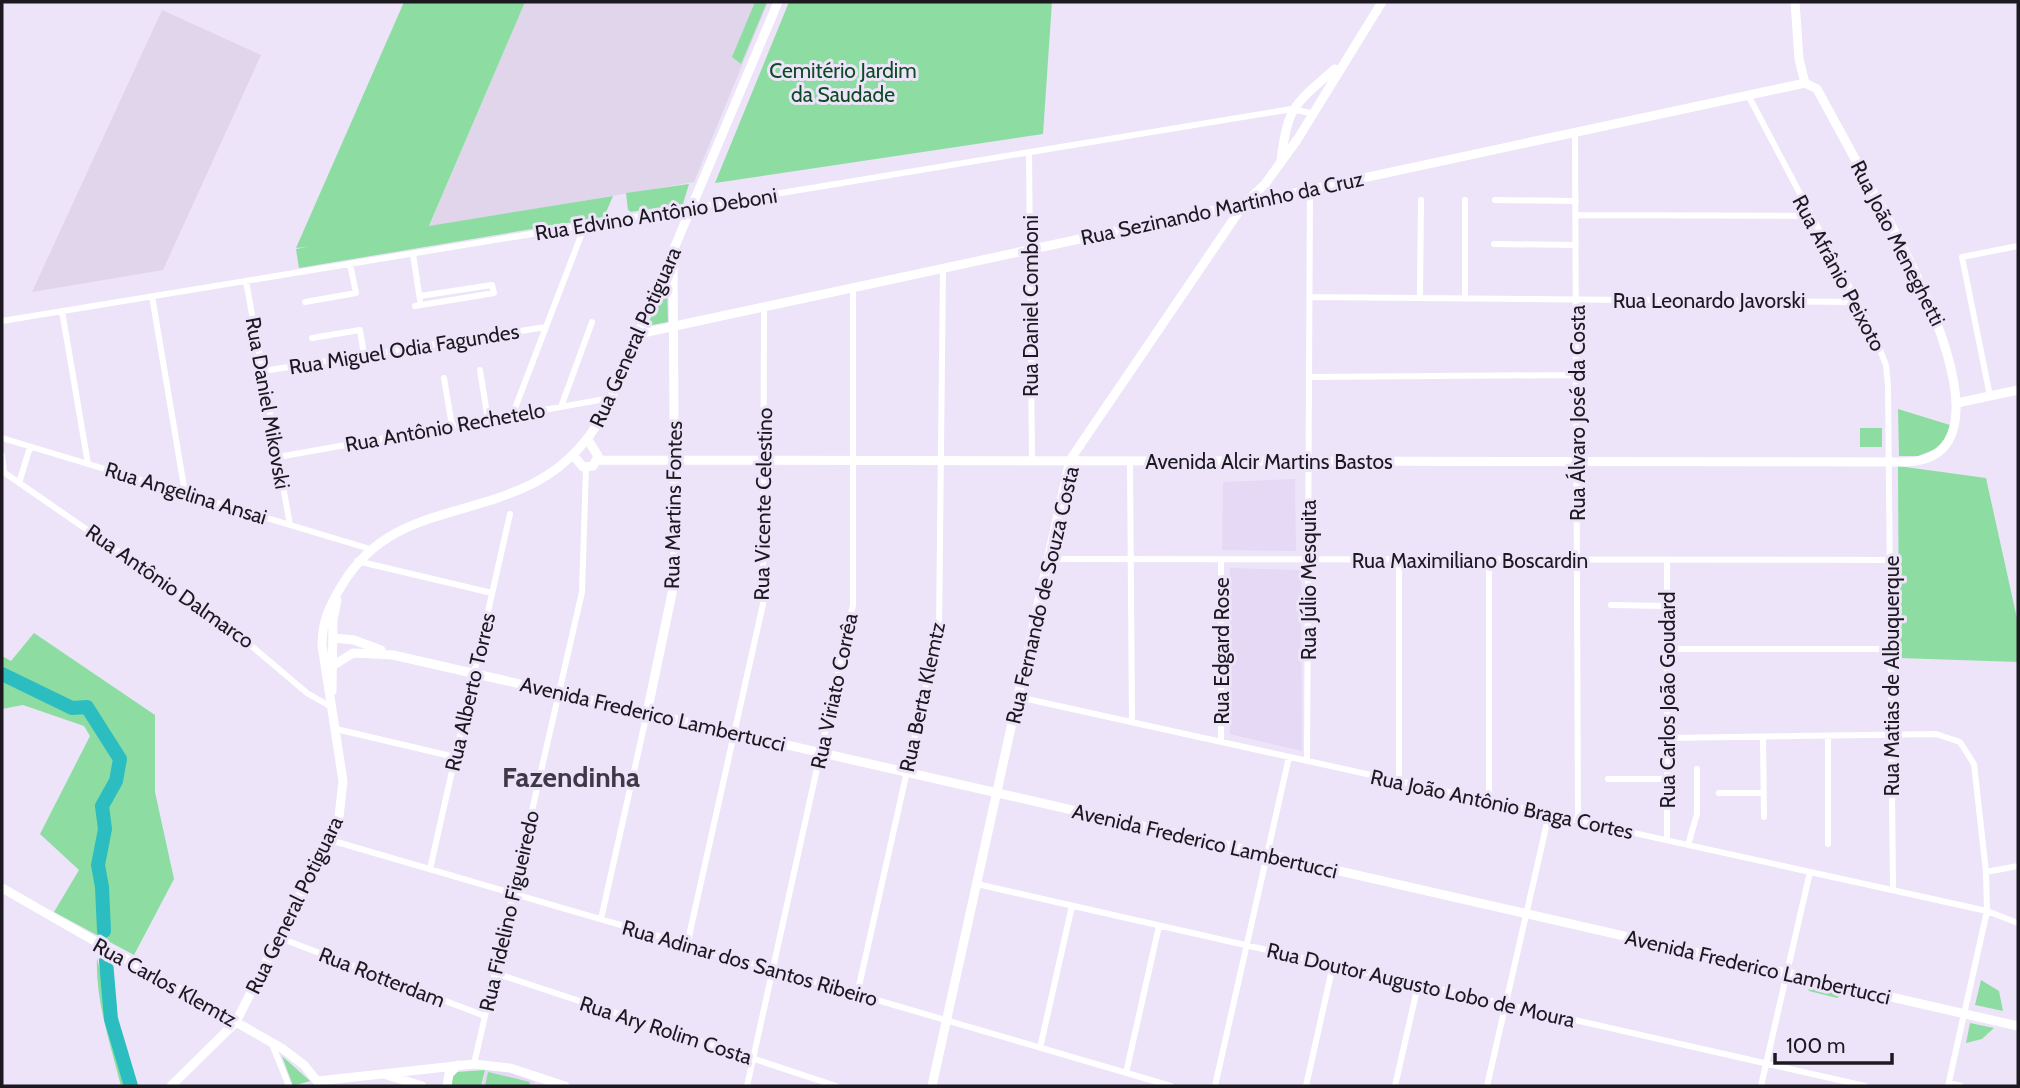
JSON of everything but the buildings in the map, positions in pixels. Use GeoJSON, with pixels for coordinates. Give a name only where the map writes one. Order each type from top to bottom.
{"type":"FeatureCollection","features":[{"type":"Feature","properties":{"kind":"street","name":"Rua General Potiguara"},"geometry":{"type":"LineString","coordinates":[[171,1086],[236,1022],[330,840],[339,817],[343,795],[336,729],[323,659],[322,634],[326,615],[342,584],[357,561],[370,548],[407,526],[524,487],[554,471],[588,440],[611,398],[778,2]]}},
{"type":"Feature","properties":{"kind":"street","name":"Rua Fernando de Souza Costa"},"geometry":{"type":"LineString","coordinates":[[932,1086],[1070,460],[1244,204],[1265,184],[1281,163],[1382,2]]}},
{"type":"Feature","properties":{"kind":"street"},"geometry":{"type":"LineString","coordinates":[[1795,2],[1800,68],[1805,83]]}},
{"type":"Feature","properties":{"kind":"street","name":"Rua Fernando de Souza Costa"},"geometry":{"type":"LineString","coordinates":[[1281,163],[1285,127],[1292,109],[1307,91],[1341,64]]}},
{"type":"Feature","properties":{"kind":"street","name":"Rua Sezinando Martinho da Cruz"},"geometry":{"type":"LineString","coordinates":[[638,334],[1805,83]]}},
{"type":"Feature","properties":{"kind":"street","name":"Rua João Meneghetti"},"geometry":{"type":"LineString","coordinates":[[1805,83],[1817,89],[1929,297],[1950,351],[1957,403],[1953,438],[1940,455]]}},
{"type":"Feature","properties":{"kind":"street","name":"Rua Afrânio Peixoto"},"geometry":{"type":"LineString","coordinates":[[1748,95],[1886,365],[1891,462]]}},
{"type":"Feature","properties":{"kind":"street","name":"Rua Edvino Antônio Deboni"},"geometry":{"type":"LineString","coordinates":[[2,321],[1292,109],[1310,113]]}},
{"type":"Feature","properties":{"kind":"street","name":"Rua Álvaro José da Costa"},"geometry":{"type":"LineString","coordinates":[[1575,132],[1578,821]]}},
{"type":"Feature","properties":{"kind":"street","name":"Rua Daniel Comboni"},"geometry":{"type":"LineString","coordinates":[[1029,152],[1031,460]]}},
{"type":"Feature","properties":{"kind":"street","name":"Rua Júlio Mesquita"},"geometry":{"type":"LineString","coordinates":[[1307,761],[1310,189]]}},
{"type":"Feature","properties":{"kind":"street"},"geometry":{"type":"LineString","coordinates":[[1465,200],[1465,298]]}},
{"type":"Feature","properties":{"kind":"street"},"geometry":{"type":"LineString","coordinates":[[1495,200],[1576,201]]}},
{"type":"Feature","properties":{"kind":"street"},"geometry":{"type":"LineString","coordinates":[[1420,201],[1420,298]]}},
{"type":"Feature","properties":{"kind":"street"},"geometry":{"type":"LineString","coordinates":[[1576,215],[1810,216]]}},
{"type":"Feature","properties":{"kind":"street"},"geometry":{"type":"LineString","coordinates":[[512,416],[585,225]]}},
{"type":"Feature","properties":{"kind":"street"},"geometry":{"type":"LineString","coordinates":[[1494,244],[1576,245]]}},
{"type":"Feature","properties":{"kind":"street"},"geometry":{"type":"LineString","coordinates":[[1990,396],[1962,257],[2018,246]]}},
{"type":"Feature","properties":{"kind":"street","name":"Rua Martins Fontes"},"geometry":{"type":"LineString","coordinates":[[601,919],[674,589],[673,251]]}},
{"type":"Feature","properties":{"kind":"street"},"geometry":{"type":"LineString","coordinates":[[413,254],[418,306],[494,293],[492,285],[419,296]]}},
{"type":"Feature","properties":{"kind":"street"},"geometry":{"type":"LineString","coordinates":[[305,302],[356,293],[350,264]]}},
{"type":"Feature","properties":{"kind":"street","name":"Rua Berta Klemtz"},"geometry":{"type":"LineString","coordinates":[[857,995],[939,628],[943,269]]}},
{"type":"Feature","properties":{"kind":"street","name":"Rua Daniel Mikovski"},"geometry":{"type":"LineString","coordinates":[[246,281],[290,525]]}},
{"type":"Feature","properties":{"kind":"street","name":"Rua Viriato Corrêa"},"geometry":{"type":"LineString","coordinates":[[747,1086],[853,605],[853,288]]}},
{"type":"Feature","properties":{"kind":"street"},"geometry":{"type":"LineString","coordinates":[[152,296],[184,493]]}},
{"type":"Feature","properties":{"kind":"street","name":"Rua Leonardo Javorski"},"geometry":{"type":"LineString","coordinates":[[1310,297],[1856,302]]}},
{"type":"Feature","properties":{"kind":"street","name":"Rua Vicente Celestino"},"geometry":{"type":"LineString","coordinates":[[687,945],[764,600],[764,307]]}},
{"type":"Feature","properties":{"kind":"street"},"geometry":{"type":"LineString","coordinates":[[62,311],[88,464]]}},
{"type":"Feature","properties":{"kind":"street"},"geometry":{"type":"LineString","coordinates":[[561,407],[592,323]]}},
{"type":"Feature","properties":{"kind":"street","name":"Rua Miguel Odia Fagundes"},"geometry":{"type":"LineString","coordinates":[[262,371],[546,327]]}},
{"type":"Feature","properties":{"kind":"street"},"geometry":{"type":"LineString","coordinates":[[312,338],[360,330],[364,355]]}},
{"type":"Feature","properties":{"kind":"street"},"geometry":{"type":"LineString","coordinates":[[480,370],[488,420]]}},
{"type":"Feature","properties":{"kind":"street"},"geometry":{"type":"LineString","coordinates":[[1309,377],[1576,376]]}},
{"type":"Feature","properties":{"kind":"street"},"geometry":{"type":"LineString","coordinates":[[444,378],[452,426]]}},
{"type":"Feature","properties":{"kind":"street"},"geometry":{"type":"LineString","coordinates":[[1957,403],[2018,390]]}},
{"type":"Feature","properties":{"kind":"street","name":"Rua Antônio Rechetelo"},"geometry":{"type":"LineString","coordinates":[[278,457],[611,398]]}},
{"type":"Feature","properties":{"kind":"street","name":"Rua Angelina Ansai"},"geometry":{"type":"LineString","coordinates":[[2,438],[370,548]]}},
{"type":"Feature","properties":{"kind":"street"},"geometry":{"type":"LineString","coordinates":[[573,455],[579,464],[593,466],[597,460],[588,440]]}},
{"type":"Feature","properties":{"kind":"street"},"geometry":{"type":"LineString","coordinates":[[19,484],[30,447]]}},
{"type":"Feature","properties":{"kind":"street"},"geometry":{"type":"LineString","coordinates":[[2,455],[3,473]]}},
{"type":"Feature","properties":{"kind":"street","name":"Avenida Alcir Martins Bastos"},"geometry":{"type":"LineString","coordinates":[[597,460],[1891,462],[1922,461],[1940,455]]}},
{"type":"Feature","properties":{"kind":"street"},"geometry":{"type":"LineString","coordinates":[[1130,460],[1132,722]]}},
{"type":"Feature","properties":{"kind":"street","name":"Rua Matias de Albuquerque"},"geometry":{"type":"LineString","coordinates":[[1891,462],[1892,890]]}},
{"type":"Feature","properties":{"kind":"street","name":"Rua Fidelino Figueiredo"},"geometry":{"type":"LineString","coordinates":[[474,1064],[583,586],[586,467]]}},
{"type":"Feature","properties":{"kind":"street","name":"Rua Antônio Dalmarco"},"geometry":{"type":"LineString","coordinates":[[3,473],[235,632],[307,693],[332,705]]}},
{"type":"Feature","properties":{"kind":"street","name":"Rua Alberto Torres"},"geometry":{"type":"LineString","coordinates":[[429,869],[510,514]]}},
{"type":"Feature","properties":{"kind":"street","name":"Rua Maximiliano Boscardin"},"geometry":{"type":"LineString","coordinates":[[1049,559],[1891,560]]}},
{"type":"Feature","properties":{"kind":"street","name":"Rua Edgard Rose"},"geometry":{"type":"LineString","coordinates":[[1221,560],[1222,742]]}},
{"type":"Feature","properties":{"kind":"street"},"geometry":{"type":"LineString","coordinates":[[1399,560],[1399,781]]}},
{"type":"Feature","properties":{"kind":"street"},"geometry":{"type":"LineString","coordinates":[[1489,560],[1489,801]]}},
{"type":"Feature","properties":{"kind":"street","name":"Rua Carlos João Goudard"},"geometry":{"type":"LineString","coordinates":[[1667,560],[1667,840]]}},
{"type":"Feature","properties":{"kind":"street"},"geometry":{"type":"LineString","coordinates":[[357,561],[492,593]]}},
{"type":"Feature","properties":{"kind":"street","name":"Rua General Potiguara"},"geometry":{"type":"LineString","coordinates":[[332,705],[334,614],[342,584]]}},
{"type":"Feature","properties":{"kind":"street"},"geometry":{"type":"LineString","coordinates":[[1611,605],[1667,606]]}},
{"type":"Feature","properties":{"kind":"street"},"geometry":{"type":"LineString","coordinates":[[323,659],[333,638]]}},
{"type":"Feature","properties":{"kind":"street","name":"Avenida Frederico Lambertucci"},"geometry":{"type":"LineString","coordinates":[[333,638],[354,640],[393,655],[2018,1026]]}},
{"type":"Feature","properties":{"kind":"street"},"geometry":{"type":"LineString","coordinates":[[1667,649],[1891,649]]}},
{"type":"Feature","properties":{"kind":"street","name":"Avenida Frederico Lambertucci"},"geometry":{"type":"LineString","coordinates":[[334,665],[353,653],[393,655]]}},
{"type":"Feature","properties":{"kind":"street","name":"Rua João Antônio Braga Cortes"},"geometry":{"type":"LineString","coordinates":[[1018,697],[1986,911],[2018,923]]}},
{"type":"Feature","properties":{"kind":"street"},"geometry":{"type":"LineString","coordinates":[[336,729],[455,757]]}},
{"type":"Feature","properties":{"kind":"street"},"geometry":{"type":"LineString","coordinates":[[1667,738],[1892,735],[1946,736],[1960,742],[1970,754],[1976,775],[1986,872],[1986,911],[1949,1085],[1961,1086]]}},
{"type":"Feature","properties":{"kind":"street"},"geometry":{"type":"LineString","coordinates":[[1828,736],[1828,844]]}},
{"type":"Feature","properties":{"kind":"street"},"geometry":{"type":"LineString","coordinates":[[1763,737],[1765,817]]}},
{"type":"Feature","properties":{"kind":"street"},"geometry":{"type":"LineString","coordinates":[[1215,1086],[1289,757]]}},
{"type":"Feature","properties":{"kind":"street"},"geometry":{"type":"LineString","coordinates":[[1688,845],[1697,814],[1697,769]]}},
{"type":"Feature","properties":{"kind":"street"},"geometry":{"type":"LineString","coordinates":[[1608,779],[1667,779]]}},
{"type":"Feature","properties":{"kind":"street"},"geometry":{"type":"LineString","coordinates":[[1719,793],[1764,793]]}},
{"type":"Feature","properties":{"kind":"street"},"geometry":{"type":"LineString","coordinates":[[1488,1086],[1549,814]]}},
{"type":"Feature","properties":{"kind":"street","name":"Rua Adinar dos Santos Ribeiro"},"geometry":{"type":"LineString","coordinates":[[330,840],[1171,1086]]}},
{"type":"Feature","properties":{"kind":"street"},"geometry":{"type":"LineString","coordinates":[[1986,872],[2018,866]]}},
{"type":"Feature","properties":{"kind":"street"},"geometry":{"type":"LineString","coordinates":[[1761,1086],[1810,872]]}},
{"type":"Feature","properties":{"kind":"street","name":"Rua Doutor Augusto Lobo de Moura"},"geometry":{"type":"LineString","coordinates":[[977,884],[1865,1086]]}},
{"type":"Feature","properties":{"kind":"street","name":"Rua Carlos Klemtz"},"geometry":{"type":"LineString","coordinates":[[2,888],[272,1042],[297,1059],[320,1084]]}},
{"type":"Feature","properties":{"kind":"street"},"geometry":{"type":"LineString","coordinates":[[1040,1048],[1072,906]]}},
{"type":"Feature","properties":{"kind":"street"},"geometry":{"type":"LineString","coordinates":[[1126,1073],[1159,926]]}},
{"type":"Feature","properties":{"kind":"street","name":"Rua Rotterdam"},"geometry":{"type":"LineString","coordinates":[[280,938],[485,1016]]}},
{"type":"Feature","properties":{"kind":"street"},"geometry":{"type":"LineString","coordinates":[[1306,1086],[1333,965]]}},
{"type":"Feature","properties":{"kind":"street","name":"Rua Ary Rolim Costa"},"geometry":{"type":"LineString","coordinates":[[495,973],[836,1086]]}},
{"type":"Feature","properties":{"kind":"street"},"geometry":{"type":"LineString","coordinates":[[1395,1086],[1418,985]]}},
{"type":"Feature","properties":{"kind":"street"},"geometry":{"type":"LineString","coordinates":[[272,1042],[289,1086]]}},
{"type":"Feature","properties":{"kind":"street"},"geometry":{"type":"LineString","coordinates":[[320,1084],[382,1073],[474,1064],[510,1068],[541,1082],[565,1086]]}},
{"type":"Feature","properties":{"kind":"street"},"geometry":{"type":"LineString","coordinates":[[447,1086],[449,1074],[458,1065]]}},
{"type":"Feature","properties":{"kind":"street"},"geometry":{"type":"LineString","coordinates":[[382,1073],[422,1086]]}},
{"type":"Feature","properties":{"kind":"street"},"geometry":{"type":"LineString","coordinates":[[334,1086],[345,1078]]}},
{"type":"Feature","properties":{"kind":"shaded area"},"geometry":{"type":"Polygon","coordinates":[[[525,2],[768,2],[694,182],[429,227],[525,2]]]}},
{"type":"Feature","properties":{"kind":"shaded area"},"geometry":{"type":"Polygon","coordinates":[[[162,10],[261,55],[163,270],[32,292],[162,10]]]}},
{"type":"Feature","properties":{"kind":"shaded area"},"geometry":{"type":"Polygon","coordinates":[[[1295,479],[1296,551],[1222,550],[1223,482],[1295,479]]]}},
{"type":"Feature","properties":{"kind":"shaded area"},"geometry":{"type":"Polygon","coordinates":[[[1230,568],[1301,570],[1302,751],[1230,734],[1230,568]]]}},
{"type":"Feature","properties":{"kind":"shaded area"},"geometry":{"type":"Polygon","coordinates":[[[485,1070],[508,1072],[535,1082],[534,1086],[482,1086],[485,1070]]]}},
{"type":"Feature","properties":{"kind":"green space"},"geometry":{"type":"Polygon","coordinates":[[[404,2],[525,2],[429,226],[613,196],[604,217],[299,268],[296,249],[307,247],[296,248],[404,2]]]}},
{"type":"Feature","properties":{"kind":"green space"},"geometry":{"type":"Polygon","coordinates":[[[755,2],[767,2],[741,64],[732,57],[755,2]]]}},
{"type":"Feature","properties":{"kind":"green space","name":"Cemitério Jardim da Saudade"},"geometry":{"type":"Polygon","coordinates":[[[789,2],[1052,2],[1043,134],[715,183],[789,2]]]}},
{"type":"Feature","properties":{"kind":"green space"},"geometry":{"type":"Polygon","coordinates":[[[689,184],[683,204],[631,212],[628,210],[626,193],[689,184]]]}},
{"type":"Feature","properties":{"kind":"green space"},"geometry":{"type":"Polygon","coordinates":[[[667,280],[668,322],[647,326],[667,280]]]}},
{"type":"Feature","properties":{"kind":"green space"},"geometry":{"type":"Polygon","coordinates":[[[1898,409],[1950,425],[1943,446],[1918,456],[1899,456],[1898,409]]]}},
{"type":"Feature","properties":{"kind":"green space"},"geometry":{"type":"Polygon","coordinates":[[[1860,428],[1882,428],[1882,447],[1860,447],[1860,428]]]}},
{"type":"Feature","properties":{"kind":"green space"},"geometry":{"type":"Polygon","coordinates":[[[1898,466],[1986,478],[2018,623],[2018,662],[1899,658],[1898,466]]]}},
{"type":"Feature","properties":{"kind":"green space"},"geometry":{"type":"Polygon","coordinates":[[[34,633],[155,715],[155,792],[174,879],[134,955],[54,912],[79,870],[40,834],[90,736],[84,726],[23,705],[2,709],[2,656],[11,661],[34,633]]]}},
{"type":"Feature","properties":{"kind":"green space"},"geometry":{"type":"Polygon","coordinates":[[[97,958],[129,1086],[121,1086],[108,1039],[101,1006],[97,958]]]}},
{"type":"Feature","properties":{"kind":"green space"},"geometry":{"type":"Polygon","coordinates":[[[1804,979],[1849,989],[1837,998],[1809,991],[1804,979]]]}},
{"type":"Feature","properties":{"kind":"green space"},"geometry":{"type":"Polygon","coordinates":[[[1981,980],[1999,991],[2003,1011],[1975,1005],[1981,980]]]}},
{"type":"Feature","properties":{"kind":"green space"},"geometry":{"type":"Polygon","coordinates":[[[1970,1023],[1994,1028],[1982,1039],[1966,1043],[1970,1023]]]}},
{"type":"Feature","properties":{"kind":"green space"},"geometry":{"type":"Polygon","coordinates":[[[282,1056],[310,1081],[293,1086],[282,1056]]]}},
{"type":"Feature","properties":{"kind":"green space"},"geometry":{"type":"Polygon","coordinates":[[[485,1070],[481,1086],[451,1086],[451,1076],[456,1072],[485,1070]]]}},
{"type":"Feature","properties":{"kind":"green space"},"geometry":{"type":"Polygon","coordinates":[[[488,1072],[530,1082],[529,1086],[485,1086],[488,1072]]]}},
{"type":"Feature","properties":{"kind":"waterway"},"geometry":{"type":"LineString","coordinates":[[2,674],[72,708],[87,707],[120,759],[116,781],[102,806],[105,829],[98,865],[104,931]]}},
{"type":"Feature","properties":{"kind":"waterway"},"geometry":{"type":"LineString","coordinates":[[106,961],[111,1019],[131,1086]]}},
{"type":"Feature","properties":{"kind":"district","name":"Fazendinha"},"geometry":{"type":"Point","coordinates":[571,777]}}]}
